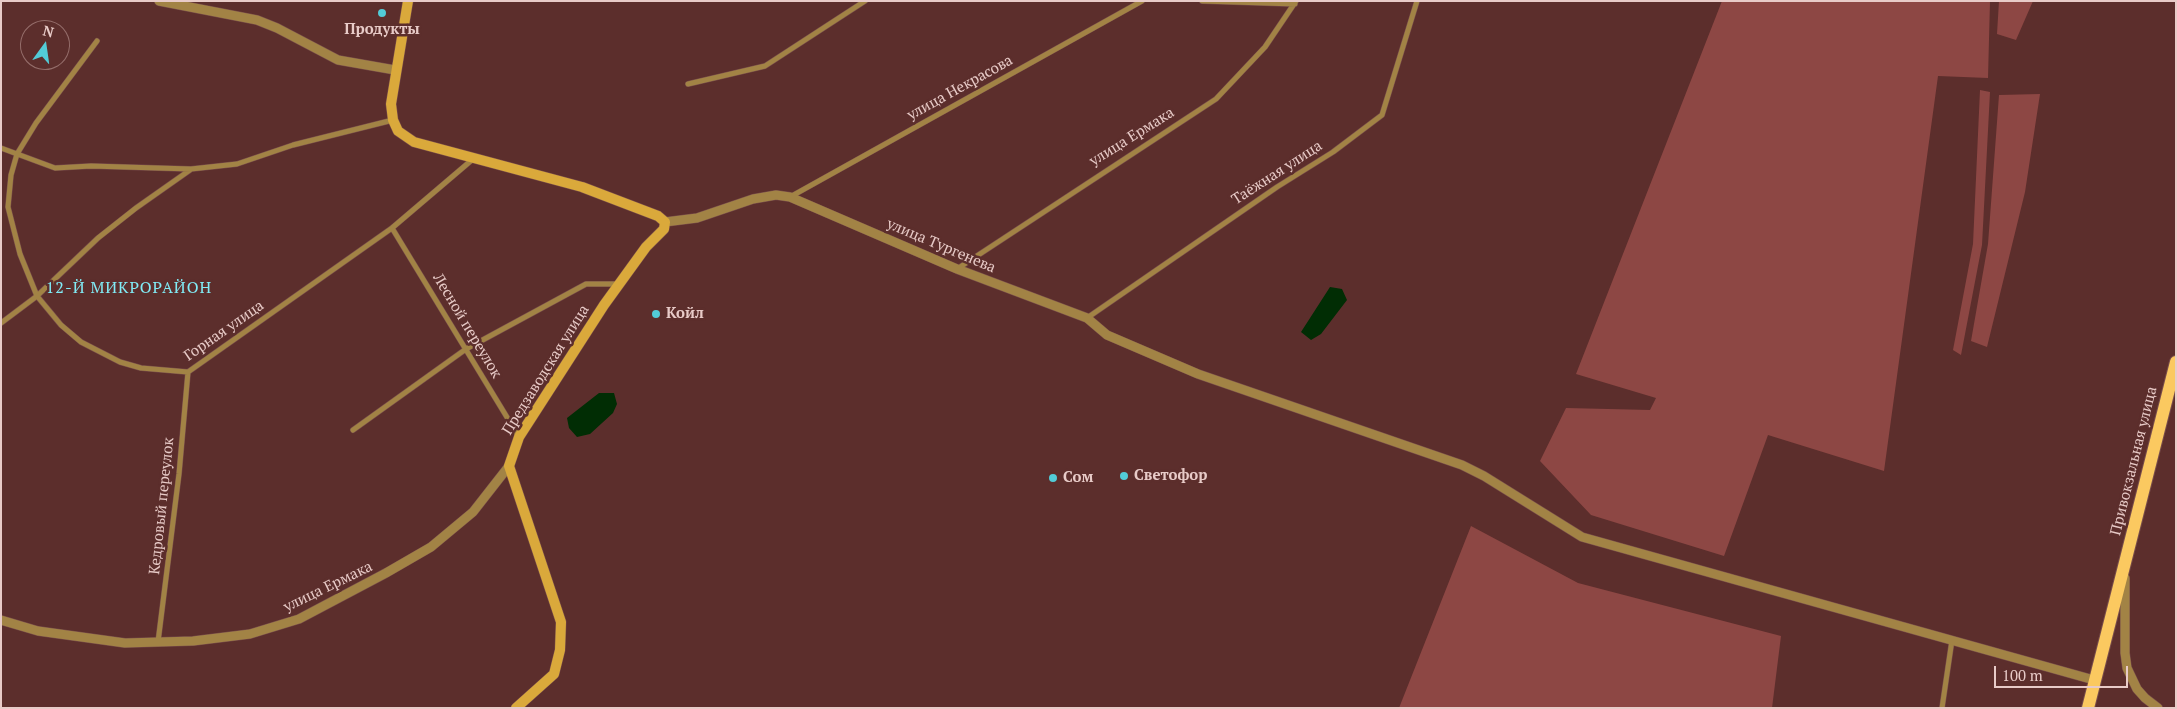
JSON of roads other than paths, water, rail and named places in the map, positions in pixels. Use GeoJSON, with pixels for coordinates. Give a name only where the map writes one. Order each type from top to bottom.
{"type":"FeatureCollection","features":[{"type":"Feature","properties":{"kind":"main road"},"geometry":{"type":"LineString","coordinates":[[408,1],[395,70],[391,104],[393,120],[398,131],[414,142],[582,187],[658,216],[665,222]]}},
{"type":"Feature","properties":{"kind":"main road","name":"Предзаводская улица"},"geometry":{"type":"LineString","coordinates":[[508,466],[520,437],[618,284],[646,247],[664,228],[665,222]]}},
{"type":"Feature","properties":{"kind":"main road","name":"Привокзальная улица"},"geometry":{"type":"LineString","coordinates":[[2088,708],[2176,362]]}},
{"type":"Feature","properties":{"kind":"main road"},"geometry":{"type":"LineString","coordinates":[[508,466],[561,622],[560,650],[554,674],[516,708]]}},
{"type":"Feature","properties":{"kind":"street"},"geometry":{"type":"LineString","coordinates":[[159,1],[257,20],[277,28],[338,60],[395,70]]}},
{"type":"Feature","properties":{"kind":"street"},"geometry":{"type":"LineString","coordinates":[[688,84],[765,66],[866,1]]}},
{"type":"Feature","properties":{"kind":"street","name":"улица Некрасова"},"geometry":{"type":"LineString","coordinates":[[790,197],[1142,1]]}},
{"type":"Feature","properties":{"kind":"street"},"geometry":{"type":"LineString","coordinates":[[1202,1],[1295,3]]}},
{"type":"Feature","properties":{"kind":"street","name":"Таёжная улица"},"geometry":{"type":"LineString","coordinates":[[1087,318],[1278,187],[1333,152],[1382,115],[1417,1]]}},
{"type":"Feature","properties":{"kind":"street","name":"улица Ермака"},"geometry":{"type":"LineString","coordinates":[[957,269],[1216,99],[1265,47],[1295,3]]}},
{"type":"Feature","properties":{"kind":"street","name":"Горная улица"},"geometry":{"type":"LineString","coordinates":[[97,41],[36,123],[17,154],[11,175],[8,207],[11,226],[20,254],[38,296],[61,325],[81,342],[107,357],[141,368],[188,372],[392,228],[475,157]]}},
{"type":"Feature","properties":{"kind":"street"},"geometry":{"type":"LineString","coordinates":[[1,148],[55,168],[91,166],[191,169],[237,164],[293,145],[393,120]]}},
{"type":"Feature","properties":{"kind":"street"},"geometry":{"type":"LineString","coordinates":[[1,323],[38,296],[98,238],[191,169]]}},
{"type":"Feature","properties":{"kind":"street","name":"улица Тургенева"},"geometry":{"type":"LineString","coordinates":[[665,222],[697,218],[753,199],[776,195],[790,197],[957,269],[1087,318],[1107,335],[1198,374],[1462,465],[1484,476],[1582,537],[2094,680]]}},
{"type":"Feature","properties":{"kind":"street","name":"Лесной переулок"},"geometry":{"type":"LineString","coordinates":[[392,228],[520,437]]}},
{"type":"Feature","properties":{"kind":"street"},"geometry":{"type":"LineString","coordinates":[[353,430],[466,349],[586,284],[618,284]]}},
{"type":"Feature","properties":{"kind":"street","name":"Кедровый переулок"},"geometry":{"type":"LineString","coordinates":[[158,642],[179,474],[188,372]]}},
{"type":"Feature","properties":{"kind":"street","name":"улица Ермака"},"geometry":{"type":"LineString","coordinates":[[1,620],[38,631],[125,643],[193,641],[250,634],[299,619],[386,573],[430,547],[473,512],[508,466]]}},
{"type":"Feature","properties":{"kind":"street"},"geometry":{"type":"LineString","coordinates":[[2125,568],[2125,653],[2127,668],[2137,688],[2145,698],[2158,708]]}},
{"type":"Feature","properties":{"kind":"street"},"geometry":{"type":"LineString","coordinates":[[1942,708],[1952,640]]}},
{"type":"Feature","properties":{"kind":"place","name":"Продукты"},"geometry":{"type":"Point","coordinates":[382,13]}},
{"type":"Feature","properties":{"kind":"place","name":"Койл"},"geometry":{"type":"Point","coordinates":[656,314]}},
{"type":"Feature","properties":{"kind":"place","name":"Светофор"},"geometry":{"type":"Point","coordinates":[1124,476]}},
{"type":"Feature","properties":{"kind":"place","name":"Сом"},"geometry":{"type":"Point","coordinates":[1053,478]}},
{"type":"Feature","properties":{"kind":"district","name":"12-Й МИКРОРАЙОН"},"geometry":{"type":"Point","coordinates":[129,288]}}]}
